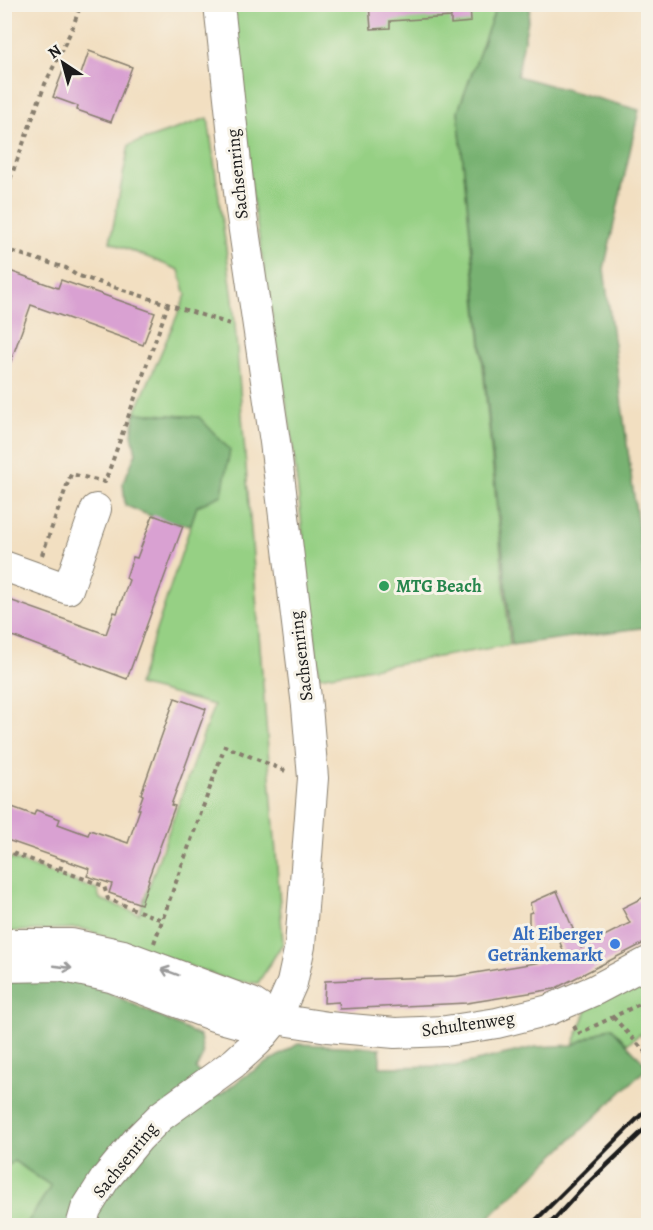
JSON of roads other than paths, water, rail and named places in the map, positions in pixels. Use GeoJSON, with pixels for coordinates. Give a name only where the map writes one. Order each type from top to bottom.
{"type":"FeatureCollection","features":[{"type":"Feature","properties":{"kind":"street","name":"Sachsenring"},"geometry":{"type":"LineString","coordinates":[[81,1226],[86,1209],[105,1179],[138,1139],[161,1116],[257,1042],[276,1019],[292,984],[300,946],[313,778],[305,685],[241,210],[219,4]]}},
{"type":"Feature","properties":{"kind":"street"},"geometry":{"type":"LineString","coordinates":[[4,566],[68,589],[96,509]]}},
{"type":"Feature","properties":{"kind":"street","name":"Schultenweg"},"geometry":{"type":"LineString","coordinates":[[4,944],[71,944],[123,955],[252,1003],[276,1019]]}},
{"type":"Feature","properties":{"kind":"street","name":"Schultenweg"},"geometry":{"type":"LineString","coordinates":[[4,967],[60,966],[111,977],[214,1016],[243,1024],[276,1019],[328,1027],[395,1033],[446,1031],[496,1023],[549,1010],[595,990],[648,962]]}},
{"type":"Feature","properties":{"kind":"railway"},"geometry":{"type":"LineString","coordinates":[[530,1226],[648,1108]]}},
{"type":"Feature","properties":{"kind":"railway"},"geometry":{"type":"LineString","coordinates":[[548,1226],[581,1190],[648,1126]]}},
{"type":"Feature","properties":{"kind":"place","name":"MTG Beach"},"geometry":{"type":"Point","coordinates":[384,586]}},
{"type":"Feature","properties":{"kind":"place","name":"Alt Eiberger Getränkemarkt"},"geometry":{"type":"Point","coordinates":[615,944]}}]}
